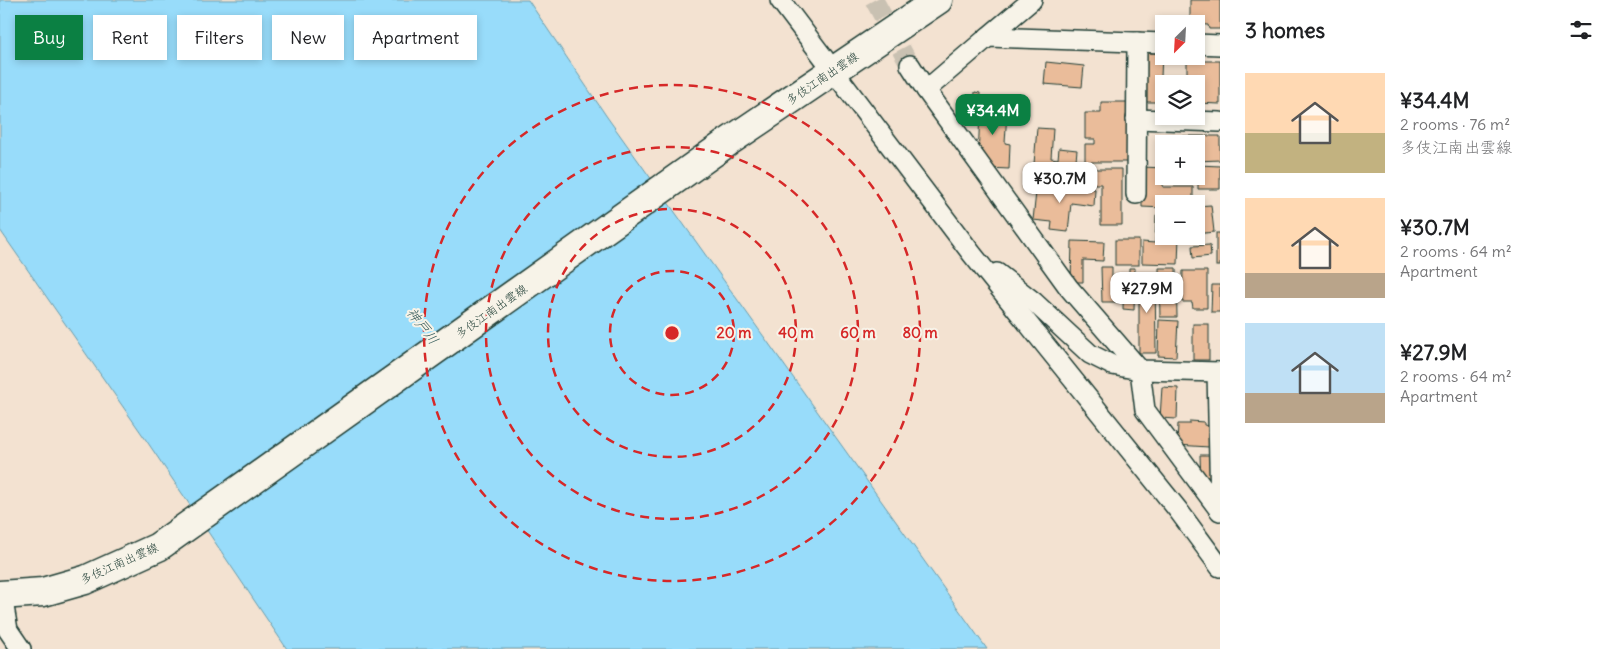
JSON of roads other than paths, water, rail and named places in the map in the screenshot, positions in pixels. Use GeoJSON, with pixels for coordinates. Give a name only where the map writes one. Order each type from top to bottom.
{"type":"FeatureCollection","features":[{"type":"Feature","properties":{"kind":"main road","name":"多伎江南出雲線"},"geometry":{"type":"LineString","coordinates":[[1,595],[43,592],[85,580],[158,547],[712,153],[938,0]]}},
{"type":"Feature","properties":{"kind":"street"},"geometry":{"type":"LineString","coordinates":[[780,0],[972,254],[1178,510],[1220,567]]}},
{"type":"Feature","properties":{"kind":"street"},"geometry":{"type":"LineString","coordinates":[[926,90],[1032,0]]}},
{"type":"Feature","properties":{"kind":"street"},"geometry":{"type":"LineString","coordinates":[[988,37],[1155,43]]}},
{"type":"Feature","properties":{"kind":"street"},"geometry":{"type":"LineString","coordinates":[[1136,194],[1137,42]]}},
{"type":"Feature","properties":{"kind":"street"},"geometry":{"type":"LineString","coordinates":[[1205,44],[1220,45]]}},
{"type":"Feature","properties":{"kind":"street"},"geometry":{"type":"LineString","coordinates":[[910,64],[926,90],[1069,288],[1140,370],[1145,410],[1220,511]]}},
{"type":"Feature","properties":{"kind":"street"},"geometry":{"type":"LineString","coordinates":[[1136,119],[1220,122]]}},
{"type":"Feature","properties":{"kind":"street"},"geometry":{"type":"LineString","coordinates":[[972,254],[1034,302],[1090,354],[1112,365],[1140,370],[1218,372],[1220,505]]}},
{"type":"Feature","properties":{"kind":"street"},"geometry":{"type":"LineString","coordinates":[[1,595],[8,630],[21,649]]}},
{"type":"Feature","properties":{"kind":"water","name":"神戸川"},"geometry":{"type":"Polygon","coordinates":[[[0,0],[528,0],[607,117],[987,649],[287,649],[144,437],[0,230],[0,0]]]}},
{"type":"Feature","properties":{"kind":"tunnel"},"geometry":{"type":"LineString","coordinates":[[874,0],[910,65]]}}]}
